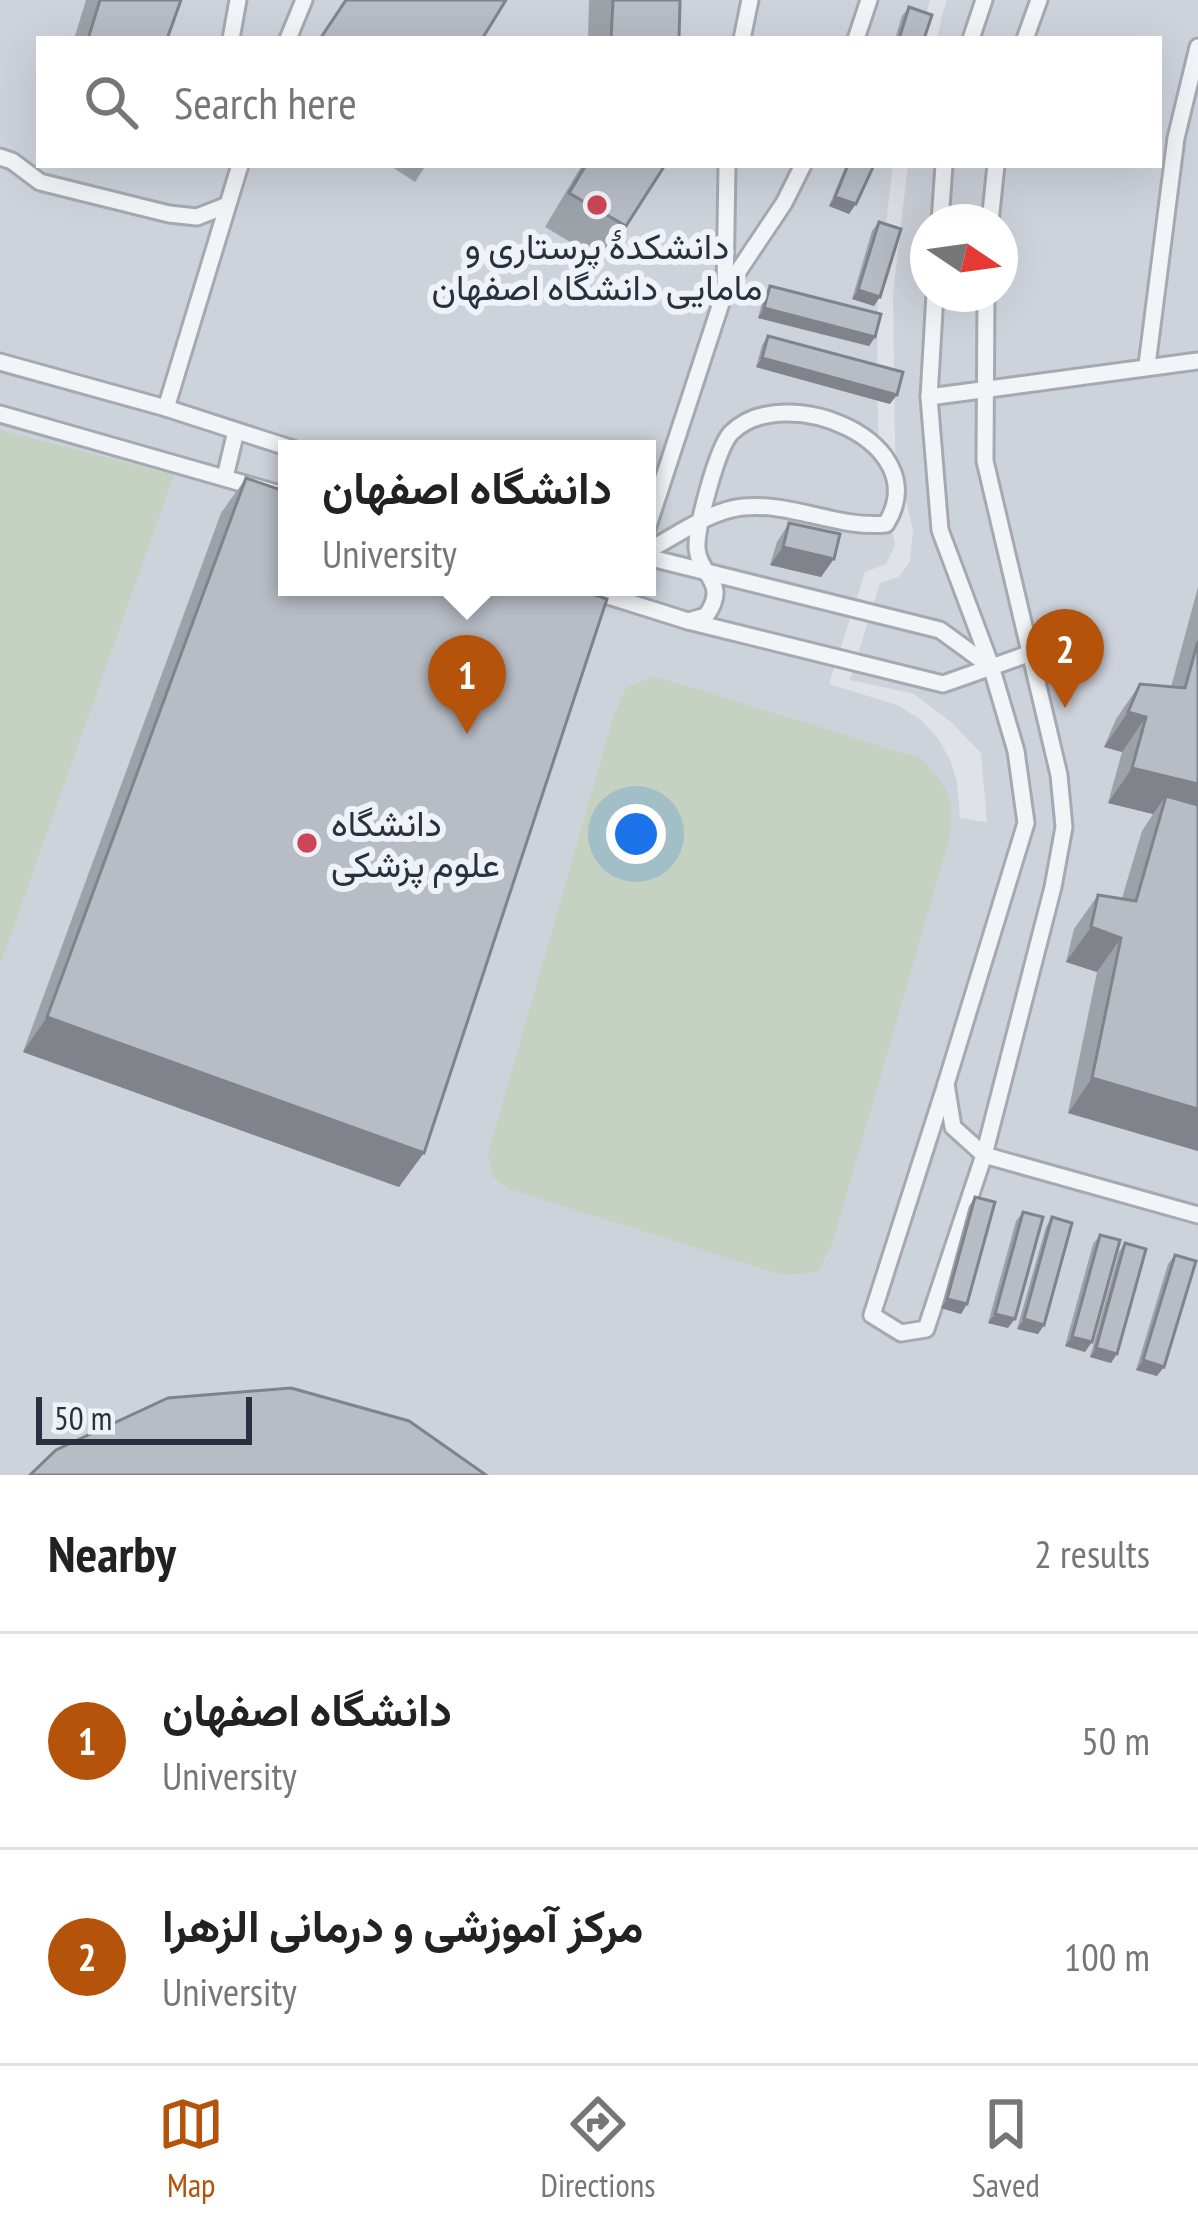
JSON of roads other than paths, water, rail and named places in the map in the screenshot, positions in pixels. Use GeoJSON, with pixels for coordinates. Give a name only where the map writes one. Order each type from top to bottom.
{"type":"FeatureCollection","features":[{"type":"Feature","properties":{"kind":"lane"},"geometry":{"type":"LineString","coordinates":[[232,36],[238,0]]}},
{"type":"Feature","properties":{"kind":"lane"},"geometry":{"type":"LineString","coordinates":[[289,36],[304,0]]}},
{"type":"Feature","properties":{"kind":"lane"},"geometry":{"type":"LineString","coordinates":[[743,36],[750,0]]}},
{"type":"Feature","properties":{"kind":"lane"},"geometry":{"type":"LineString","coordinates":[[857,36],[869,0]]}},
{"type":"Feature","properties":{"kind":"lane"},"geometry":{"type":"LineString","coordinates":[[972,36],[984,0]]}},
{"type":"Feature","properties":{"kind":"lane"},"geometry":{"type":"LineString","coordinates":[[1026,36],[1039,0]]}},
{"type":"Feature","properties":{"kind":"lane"},"geometry":{"type":"LineString","coordinates":[[1147,365],[1176,138],[1198,46]]}},
{"type":"Feature","properties":{"kind":"lane"},"geometry":{"type":"LineString","coordinates":[[0,158],[12,161],[40,182],[170,214],[197,217],[225,206]]}},
{"type":"Feature","properties":{"kind":"lane"},"geometry":{"type":"LineString","coordinates":[[225,206],[226,168]]}},
{"type":"Feature","properties":{"kind":"lane"},"geometry":{"type":"LineString","coordinates":[[166,408],[240,168]]}},
{"type":"Feature","properties":{"kind":"lane"},"geometry":{"type":"LineString","coordinates":[[725,291],[727,168]]}},
{"type":"Feature","properties":{"kind":"lane"},"geometry":{"type":"LineString","coordinates":[[656,502],[725,291],[784,203],[801,168]]}},
{"type":"Feature","properties":{"kind":"lane"},"geometry":{"type":"LineString","coordinates":[[941,204],[944,168]]}},
{"type":"Feature","properties":{"kind":"lane"},"geometry":{"type":"LineString","coordinates":[[992,204],[996,168]]}},
{"type":"Feature","properties":{"kind":"lane"},"geometry":{"type":"LineString","coordinates":[[934,312],[929,398],[940,530],[991,667],[1016,752],[1026,823],[872,1315],[901,1334],[926,1329],[984,1155],[1064,827],[1059,775],[985,461],[986,312]]}},
{"type":"Feature","properties":{"kind":"lane"},"geometry":{"type":"LineString","coordinates":[[0,362],[278,444]]}},
{"type":"Feature","properties":{"kind":"lane"},"geometry":{"type":"LineString","coordinates":[[929,398],[1147,365],[1198,362]]}},
{"type":"Feature","properties":{"kind":"lane"},"geometry":{"type":"LineString","coordinates":[[0,414],[278,493]]}},
{"type":"Feature","properties":{"kind":"lane"},"geometry":{"type":"LineString","coordinates":[[656,549],[697,526],[723,511],[742,507],[781,508],[868,526],[886,524],[895,509],[896,488],[888,462],[862,433],[820,417],[767,415],[729,435],[697,526],[697,556],[716,590],[713,606],[701,619],[688,621]]}},
{"type":"Feature","properties":{"kind":"lane"},"geometry":{"type":"LineString","coordinates":[[225,477],[236,431]]}},
{"type":"Feature","properties":{"kind":"lane"},"geometry":{"type":"LineString","coordinates":[[656,556],[940,630],[991,667]]}},
{"type":"Feature","properties":{"kind":"lane"},"geometry":{"type":"LineString","coordinates":[[609,596],[688,621],[944,684],[1031,653]]}},
{"type":"Feature","properties":{"kind":"lane"},"geometry":{"type":"LineString","coordinates":[[946,1084],[953,1127],[984,1155],[1198,1215]]}},
{"type":"Feature","properties":{"kind":"place","name":"دانشکدهٔ پرستاری و مامایی دانشگاه اصفهان"},"geometry":{"type":"Point","coordinates":[597,205]}},
{"type":"Feature","properties":{"kind":"place","name":"مرکز آموزشی و درمانی الزهرا"},"geometry":{"type":"Point","coordinates":[1065,708]}},
{"type":"Feature","properties":{"kind":"place","name":"دانشگاه اصفهان"},"geometry":{"type":"Point","coordinates":[467,734]}},
{"type":"Feature","properties":{"kind":"place","name":"دانشگاه علوم پزشکی"},"geometry":{"type":"Point","coordinates":[307,843]}}]}
